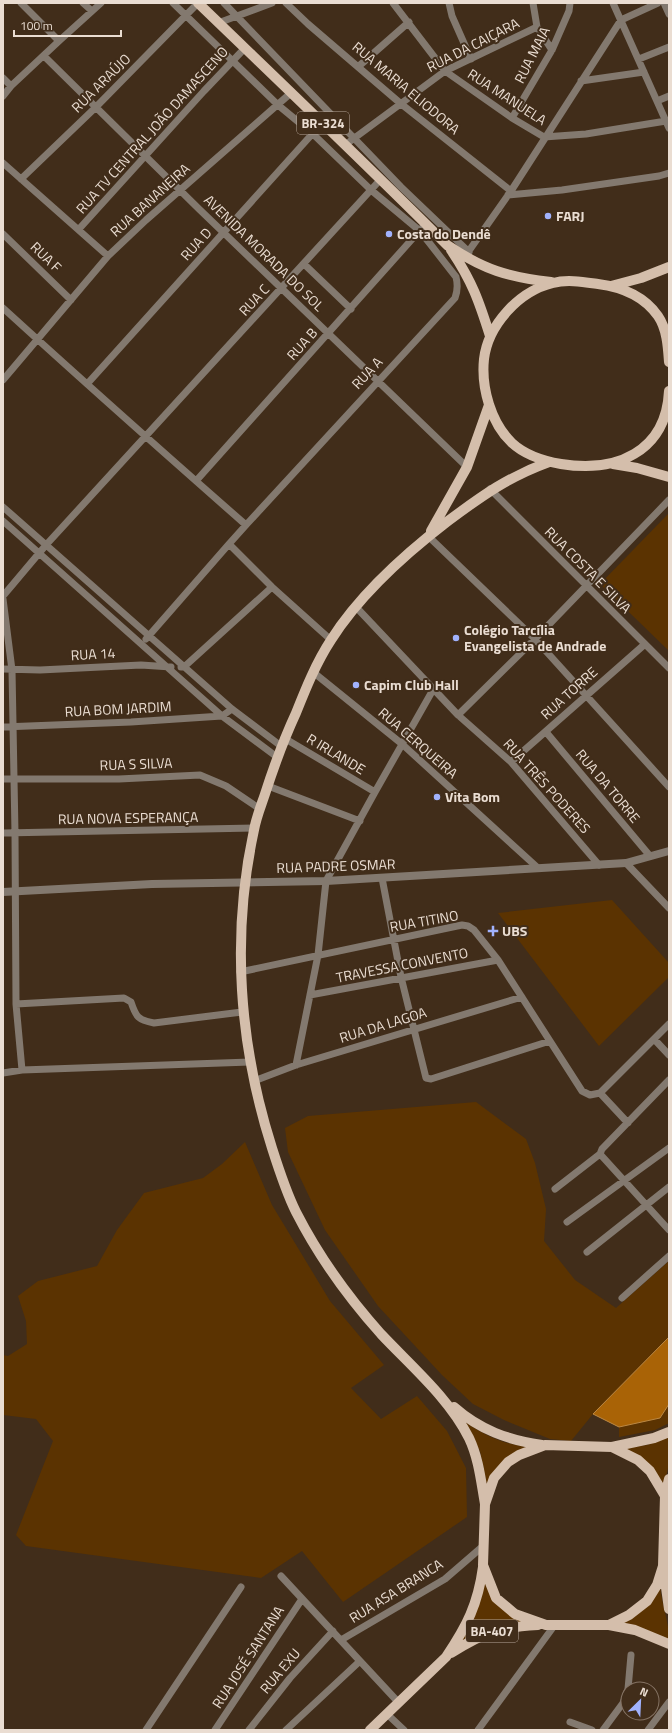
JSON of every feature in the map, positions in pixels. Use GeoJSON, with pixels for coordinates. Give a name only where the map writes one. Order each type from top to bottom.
{"type":"FeatureCollection","features":[{"type":"Feature","properties":{"kind":"main road","name":"BR-324"},"geometry":{"type":"LineString","coordinates":[[198,3],[244,49],[323,122],[380,180],[423,227],[447,245]]}},
{"type":"Feature","properties":{"kind":"main road"},"geometry":{"type":"LineString","coordinates":[[447,245],[493,271],[508,276],[554,282],[574,282],[611,286],[627,291],[648,304],[658,317],[669,344],[669,362]]}},
{"type":"Feature","properties":{"kind":"main road"},"geometry":{"type":"LineString","coordinates":[[447,245],[466,272],[474,288],[490,336]]}},
{"type":"Feature","properties":{"kind":"main road"},"geometry":{"type":"LineString","coordinates":[[611,286],[641,278],[669,267]]}},
{"type":"Feature","properties":{"kind":"main road"},"geometry":{"type":"LineString","coordinates":[[554,282],[537,288],[520,299],[506,313],[490,336],[484,367],[484,382],[489,405],[500,429],[512,444],[530,455],[549,462],[577,466],[611,463],[637,468],[669,477]]}},
{"type":"Feature","properties":{"kind":"main road"},"geometry":{"type":"LineString","coordinates":[[611,463],[640,451],[654,438],[662,424],[669,405],[669,391]]}},
{"type":"Feature","properties":{"kind":"main road"},"geometry":{"type":"LineString","coordinates":[[428,536],[467,467],[489,405]]}},
{"type":"Feature","properties":{"kind":"main road"},"geometry":{"type":"LineString","coordinates":[[549,462],[515,476],[490,489],[428,536],[386,575],[356,607],[331,640],[313,672],[283,742],[254,828],[243,910],[240,972],[242,1012],[250,1062],[266,1129],[294,1209],[326,1267],[366,1316],[437,1393],[461,1425],[473,1448],[477,1458],[485,1504],[482,1547],[483,1565],[491,1588],[501,1604],[524,1618],[550,1625],[609,1625],[635,1630],[669,1644]]}},
{"type":"Feature","properties":{"kind":"main road"},"geometry":{"type":"LineString","coordinates":[[437,1393],[466,1418],[482,1428],[504,1438],[545,1445],[612,1447],[640,1442],[669,1432]]}},
{"type":"Feature","properties":{"kind":"main road"},"geometry":{"type":"LineString","coordinates":[[485,1504],[494,1478],[502,1468],[519,1455],[545,1445]]}},
{"type":"Feature","properties":{"kind":"main road"},"geometry":{"type":"LineString","coordinates":[[612,1447],[632,1456],[644,1465],[650,1471],[665,1496]]}},
{"type":"Feature","properties":{"kind":"main road"},"geometry":{"type":"LineString","coordinates":[[669,1479],[665,1496],[667,1509],[663,1566],[669,1609]]}},
{"type":"Feature","properties":{"kind":"main road","name":"BA-407"},"geometry":{"type":"LineString","coordinates":[[446,1657],[463,1631],[474,1609],[483,1565]]}},
{"type":"Feature","properties":{"kind":"main road"},"geometry":{"type":"LineString","coordinates":[[609,1625],[629,1615],[647,1601],[657,1585],[663,1566]]}},
{"type":"Feature","properties":{"kind":"main road","name":"BA-407"},"geometry":{"type":"LineString","coordinates":[[370,1730],[446,1657],[472,1640],[489,1632],[507,1627],[550,1625]]}},
{"type":"Feature","properties":{"kind":"street"},"geometry":{"type":"LineString","coordinates":[[21,3],[59,41]]}},
{"type":"Feature","properties":{"kind":"street"},"geometry":{"type":"LineString","coordinates":[[83,3],[92,12]]}},
{"type":"Feature","properties":{"kind":"street"},"geometry":{"type":"LineString","coordinates":[[3,96],[6,83],[44,56],[101,3]]}},
{"type":"Feature","properties":{"kind":"street","name":"RUA A"},"geometry":{"type":"LineString","coordinates":[[142,644],[228,544],[454,298],[457,292],[456,277],[423,227],[371,190],[313,134],[278,105],[173,3]]}},
{"type":"Feature","properties":{"kind":"street","name":"RUA ARAÚJO"},"geometry":{"type":"LineString","coordinates":[[21,179],[95,108],[198,3]]}},
{"type":"Feature","properties":{"kind":"street"},"geometry":{"type":"LineString","coordinates":[[224,3],[467,255],[510,193],[544,137],[620,20],[658,3]]}},
{"type":"Feature","properties":{"kind":"street"},"geometry":{"type":"LineString","coordinates":[[218,23],[272,3]]}},
{"type":"Feature","properties":{"kind":"street","name":"RUA MARIA ELIODORA"},"geometry":{"type":"LineString","coordinates":[[286,3],[308,24],[359,66],[400,103],[510,193]]}},
{"type":"Feature","properties":{"kind":"street","name":"RUA MANUELA"},"geometry":{"type":"LineString","coordinates":[[393,3],[445,71],[512,118],[544,137],[586,134],[667,124]]}},
{"type":"Feature","properties":{"kind":"street"},"geometry":{"type":"LineString","coordinates":[[449,3],[452,16],[471,59]]}},
{"type":"Feature","properties":{"kind":"street"},"geometry":{"type":"LineString","coordinates":[[533,3],[537,27],[552,50]]}},
{"type":"Feature","properties":{"kind":"street","name":"RUA MAIA"},"geometry":{"type":"LineString","coordinates":[[512,118],[552,50],[569,11],[570,3]]}},
{"type":"Feature","properties":{"kind":"street"},"geometry":{"type":"LineString","coordinates":[[613,3],[667,124]]}},
{"type":"Feature","properties":{"kind":"street"},"geometry":{"type":"LineString","coordinates":[[664,3],[669,14]]}},
{"type":"Feature","properties":{"kind":"street"},"geometry":{"type":"LineString","coordinates":[[359,66],[409,22]]}},
{"type":"Feature","properties":{"kind":"street","name":"RUA DA CAIÇARA"},"geometry":{"type":"LineString","coordinates":[[345,145],[445,71],[537,27]]}},
{"type":"Feature","properties":{"kind":"street"},"geometry":{"type":"LineString","coordinates":[[639,59],[669,47]]}},
{"type":"Feature","properties":{"kind":"street","name":"RUA TV CENTRAL JOÃO DAMASCENO"},"geometry":{"type":"LineString","coordinates":[[78,230],[244,49]]}},
{"type":"Feature","properties":{"kind":"street","name":"AVENIDA MORADA DO SOL"},"geometry":{"type":"LineString","coordinates":[[44,56],[145,157],[467,467]]}},
{"type":"Feature","properties":{"kind":"street"},"geometry":{"type":"LineString","coordinates":[[581,81],[644,72]]}},
{"type":"Feature","properties":{"kind":"street","name":"RUA BANANEIRA"},"geometry":{"type":"LineString","coordinates":[[3,380],[108,256],[180,190],[292,92]]}},
{"type":"Feature","properties":{"kind":"street"},"geometry":{"type":"LineString","coordinates":[[657,100],[669,96]]}},
{"type":"Feature","properties":{"kind":"street","name":"RUA D"},"geometry":{"type":"LineString","coordinates":[[88,383],[323,122]]}},
{"type":"Feature","properties":{"kind":"street"},"geometry":{"type":"LineString","coordinates":[[3,163],[108,256]]}},
{"type":"Feature","properties":{"kind":"street"},"geometry":{"type":"LineString","coordinates":[[510,193],[562,190],[659,176],[669,173]]}},
{"type":"Feature","properties":{"kind":"street","name":"RUA C"},"geometry":{"type":"LineString","coordinates":[[3,596],[46,545],[282,289],[380,180]]}},
{"type":"Feature","properties":{"kind":"street","name":"RUA B"},"geometry":{"type":"LineString","coordinates":[[196,481],[423,227]]}},
{"type":"Feature","properties":{"kind":"street","name":"RUA F"},"geometry":{"type":"LineString","coordinates":[[3,234],[71,300]]}},
{"type":"Feature","properties":{"kind":"street"},"geometry":{"type":"LineString","coordinates":[[304,264],[350,309]]}},
{"type":"Feature","properties":{"kind":"street"},"geometry":{"type":"LineString","coordinates":[[3,308],[88,383],[145,438],[246,525]]}},
{"type":"Feature","properties":{"kind":"street","name":"RUA COSTA E SILVA"},"geometry":{"type":"LineString","coordinates":[[490,489],[669,668]]}},
{"type":"Feature","properties":{"kind":"street"},"geometry":{"type":"LineString","coordinates":[[458,715],[535,639],[669,500]]}},
{"type":"Feature","properties":{"kind":"street","name":"R IRLANDE"},"geometry":{"type":"LineString","coordinates":[[3,507],[232,709],[283,742],[375,792]]}},
{"type":"Feature","properties":{"kind":"street"},"geometry":{"type":"LineString","coordinates":[[3,521],[169,667],[222,716],[277,758]]}},
{"type":"Feature","properties":{"kind":"street"},"geometry":{"type":"LineString","coordinates":[[428,536],[535,639],[584,696],[669,787]]}},
{"type":"Feature","properties":{"kind":"street"},"geometry":{"type":"LineString","coordinates":[[228,544],[272,587],[331,640]]}},
{"type":"Feature","properties":{"kind":"street"},"geometry":{"type":"LineString","coordinates":[[184,667],[272,587]]}},
{"type":"Feature","properties":{"kind":"street"},"geometry":{"type":"LineString","coordinates":[[3,599],[12,670],[16,892],[16,1004],[22,1070]]}},
{"type":"Feature","properties":{"kind":"street","name":"RUA TRÊS PODERES"},"geometry":{"type":"LineString","coordinates":[[356,607],[458,715],[511,762],[599,865]]}},
{"type":"Feature","properties":{"kind":"street","name":"RUA TORRE"},"geometry":{"type":"LineString","coordinates":[[511,762],[546,732],[584,696],[645,644]]}},
{"type":"Feature","properties":{"kind":"street","name":"RUA 14"},"geometry":{"type":"LineString","coordinates":[[3,669],[40,670],[141,665],[184,667]]}},
{"type":"Feature","properties":{"kind":"street","name":"RUA CERQUEIRA"},"geometry":{"type":"LineString","coordinates":[[313,672],[402,744],[538,868]]}},
{"type":"Feature","properties":{"kind":"street"},"geometry":{"type":"LineString","coordinates":[[296,1065],[318,955],[326,881],[434,688]]}},
{"type":"Feature","properties":{"kind":"street"},"geometry":{"type":"LineString","coordinates":[[222,716],[232,709]]}},
{"type":"Feature","properties":{"kind":"street","name":"RUA BOM JARDIM"},"geometry":{"type":"LineString","coordinates":[[3,727],[131,722],[222,716]]}},
{"type":"Feature","properties":{"kind":"street","name":"RUA DA TORRE"},"geometry":{"type":"LineString","coordinates":[[546,732],[650,856]]}},
{"type":"Feature","properties":{"kind":"street","name":"RUA S SILVA"},"geometry":{"type":"LineString","coordinates":[[3,779],[119,779],[200,775],[226,786],[260,809]]}},
{"type":"Feature","properties":{"kind":"street"},"geometry":{"type":"LineString","coordinates":[[268,786],[360,820]]}},
{"type":"Feature","properties":{"kind":"street","name":"RUA NOVA ESPERANÇA"},"geometry":{"type":"LineString","coordinates":[[3,834],[254,828]]}},
{"type":"Feature","properties":{"kind":"street","name":"RUA PADRE OSMAR"},"geometry":{"type":"LineString","coordinates":[[3,892],[152,884],[326,881],[599,865],[626,863],[669,851]]}},
{"type":"Feature","properties":{"kind":"street"},"geometry":{"type":"LineString","coordinates":[[626,863],[669,908]]}},
{"type":"Feature","properties":{"kind":"street"},"geometry":{"type":"LineString","coordinates":[[382,878],[401,977],[426,1078],[431,1079],[550,1042]]}},
{"type":"Feature","properties":{"kind":"street","name":"RUA TITINO"},"geometry":{"type":"LineString","coordinates":[[240,972],[465,925],[474,930],[498,960],[582,1091],[590,1095],[600,1093]]}},
{"type":"Feature","properties":{"kind":"street","name":"TRAVESSA CONVENTO"},"geometry":{"type":"LineString","coordinates":[[310,995],[498,960]]}},
{"type":"Feature","properties":{"kind":"street","name":"RUA DA LAGOA"},"geometry":{"type":"LineString","coordinates":[[254,1081],[296,1065],[522,996]]}},
{"type":"Feature","properties":{"kind":"street"},"geometry":{"type":"LineString","coordinates":[[16,1004],[124,998],[131,1002],[135,1015],[141,1020],[154,1022],[242,1012]]}},
{"type":"Feature","properties":{"kind":"street"},"geometry":{"type":"LineString","coordinates":[[628,1123],[600,1093],[669,1024]]}},
{"type":"Feature","properties":{"kind":"street"},"geometry":{"type":"LineString","coordinates":[[654,1039],[669,1055]]}},
{"type":"Feature","properties":{"kind":"street"},"geometry":{"type":"LineString","coordinates":[[3,1073],[22,1070],[250,1062]]}},
{"type":"Feature","properties":{"kind":"street"},"geometry":{"type":"LineString","coordinates":[[555,1189],[601,1151],[669,1080]]}},
{"type":"Feature","properties":{"kind":"street"},"geometry":{"type":"LineString","coordinates":[[567,1222],[669,1148]]}},
{"type":"Feature","properties":{"kind":"street"},"geometry":{"type":"LineString","coordinates":[[601,1151],[624,1180],[669,1230]]}},
{"type":"Feature","properties":{"kind":"street"},"geometry":{"type":"LineString","coordinates":[[587,1252],[669,1187]]}},
{"type":"Feature","properties":{"kind":"street"},"geometry":{"type":"LineString","coordinates":[[622,1298],[669,1256]]}},
{"type":"Feature","properties":{"kind":"street","name":"RUA ASA BRANCA"},"geometry":{"type":"LineString","coordinates":[[341,1640],[445,1578],[482,1547]]}},
{"type":"Feature","properties":{"kind":"street"},"geometry":{"type":"LineString","coordinates":[[281,1576],[399,1703]]}},
{"type":"Feature","properties":{"kind":"street"},"geometry":{"type":"LineString","coordinates":[[146,1730],[241,1587]]}},
{"type":"Feature","properties":{"kind":"street","name":"RUA JOSÉ SANTANA"},"geometry":{"type":"LineString","coordinates":[[216,1730],[302,1599]]}},
{"type":"Feature","properties":{"kind":"street"},"geometry":{"type":"LineString","coordinates":[[478,1730],[550,1625]]}},
{"type":"Feature","properties":{"kind":"street","name":"RUA EXU"},"geometry":{"type":"LineString","coordinates":[[249,1730],[290,1678],[333,1631]]}},
{"type":"Feature","properties":{"kind":"street"},"geometry":{"type":"LineString","coordinates":[[602,1730],[623,1703],[628,1689],[631,1655]]}},
{"type":"Feature","properties":{"kind":"street"},"geometry":{"type":"LineString","coordinates":[[286,1730],[360,1660]]}},
{"type":"Feature","properties":{"kind":"street"},"geometry":{"type":"LineString","coordinates":[[648,1730],[669,1702]]}},
{"type":"Feature","properties":{"kind":"street"},"geometry":{"type":"LineString","coordinates":[[387,1714],[404,1730]]}},
{"type":"Feature","properties":{"kind":"street"},"geometry":{"type":"LineString","coordinates":[[570,1722],[592,1730]]}},
{"type":"Feature","properties":{"kind":"shaded area"},"geometry":{"type":"Polygon","coordinates":[[[669,513],[669,651],[600,584],[669,513]]]}},
{"type":"Feature","properties":{"kind":"shaded area"},"geometry":{"type":"Polygon","coordinates":[[[612,900],[669,963],[669,977],[599,1046],[498,913],[612,900]]]}},
{"type":"Feature","properties":{"kind":"shaded area"},"geometry":{"type":"Polygon","coordinates":[[[476,1102],[526,1139],[535,1163],[546,1209],[544,1241],[575,1280],[616,1308],[669,1261],[669,1337],[593,1414],[571,1441],[550,1439],[504,1420],[473,1404],[442,1375],[378,1306],[325,1230],[288,1152],[285,1128],[308,1116],[476,1102]]]}},
{"type":"Feature","properties":{"kind":"shaded area"},"geometry":{"type":"Polygon","coordinates":[[[245,1142],[272,1205],[330,1301],[384,1365],[351,1388],[381,1419],[417,1396],[447,1431],[466,1468],[467,1517],[343,1602],[302,1551],[261,1578],[26,1546],[16,1535],[53,1441],[36,1419],[3,1415],[3,1355],[8,1356],[27,1344],[26,1321],[18,1296],[38,1281],[97,1266],[117,1230],[144,1193],[203,1178],[222,1164],[245,1142]]]}},
{"type":"Feature","properties":{"kind":"shaded area"},"geometry":{"type":"Polygon","coordinates":[[[669,1337],[669,1404],[660,1418],[619,1427],[593,1414],[669,1337]]]}},
{"type":"Feature","properties":{"kind":"shaded area"},"geometry":{"type":"Polygon","coordinates":[[[669,1404],[669,1423],[655,1430],[619,1437],[619,1427],[660,1418],[669,1404]]]}},
{"type":"Feature","properties":{"kind":"shaded area"},"geometry":{"type":"Polygon","coordinates":[[[459,1417],[483,1433],[500,1441],[528,1447],[487,1486],[480,1451],[459,1417]]]}},
{"type":"Feature","properties":{"kind":"shaded area"},"geometry":{"type":"Polygon","coordinates":[[[669,1437],[669,1464],[664,1485],[624,1448],[647,1445],[669,1437]]]}},
{"type":"Feature","properties":{"kind":"shaded area"},"geometry":{"type":"Polygon","coordinates":[[[485,1582],[522,1622],[459,1644],[485,1582]]]}},
{"type":"Feature","properties":{"kind":"shaded area"},"geometry":{"type":"Polygon","coordinates":[[[660,1586],[668,1626],[669,1640],[621,1623],[660,1586]]]}},
{"type":"Feature","properties":{"kind":"place","name":"FARJ"},"geometry":{"type":"Point","coordinates":[548,216]}},
{"type":"Feature","properties":{"kind":"place","name":"Costa do Dendê"},"geometry":{"type":"Point","coordinates":[389,234]}},
{"type":"Feature","properties":{"kind":"place","name":"Colégio Tarcília Evangelista de Andrade"},"geometry":{"type":"Point","coordinates":[456,638]}},
{"type":"Feature","properties":{"kind":"place","name":"Capim Club Hall"},"geometry":{"type":"Point","coordinates":[356,685]}},
{"type":"Feature","properties":{"kind":"place","name":"Vita Bom"},"geometry":{"type":"Point","coordinates":[437,797]}},
{"type":"Feature","properties":{"kind":"place","name":"UBS"},"geometry":{"type":"Point","coordinates":[493,931]}}]}
